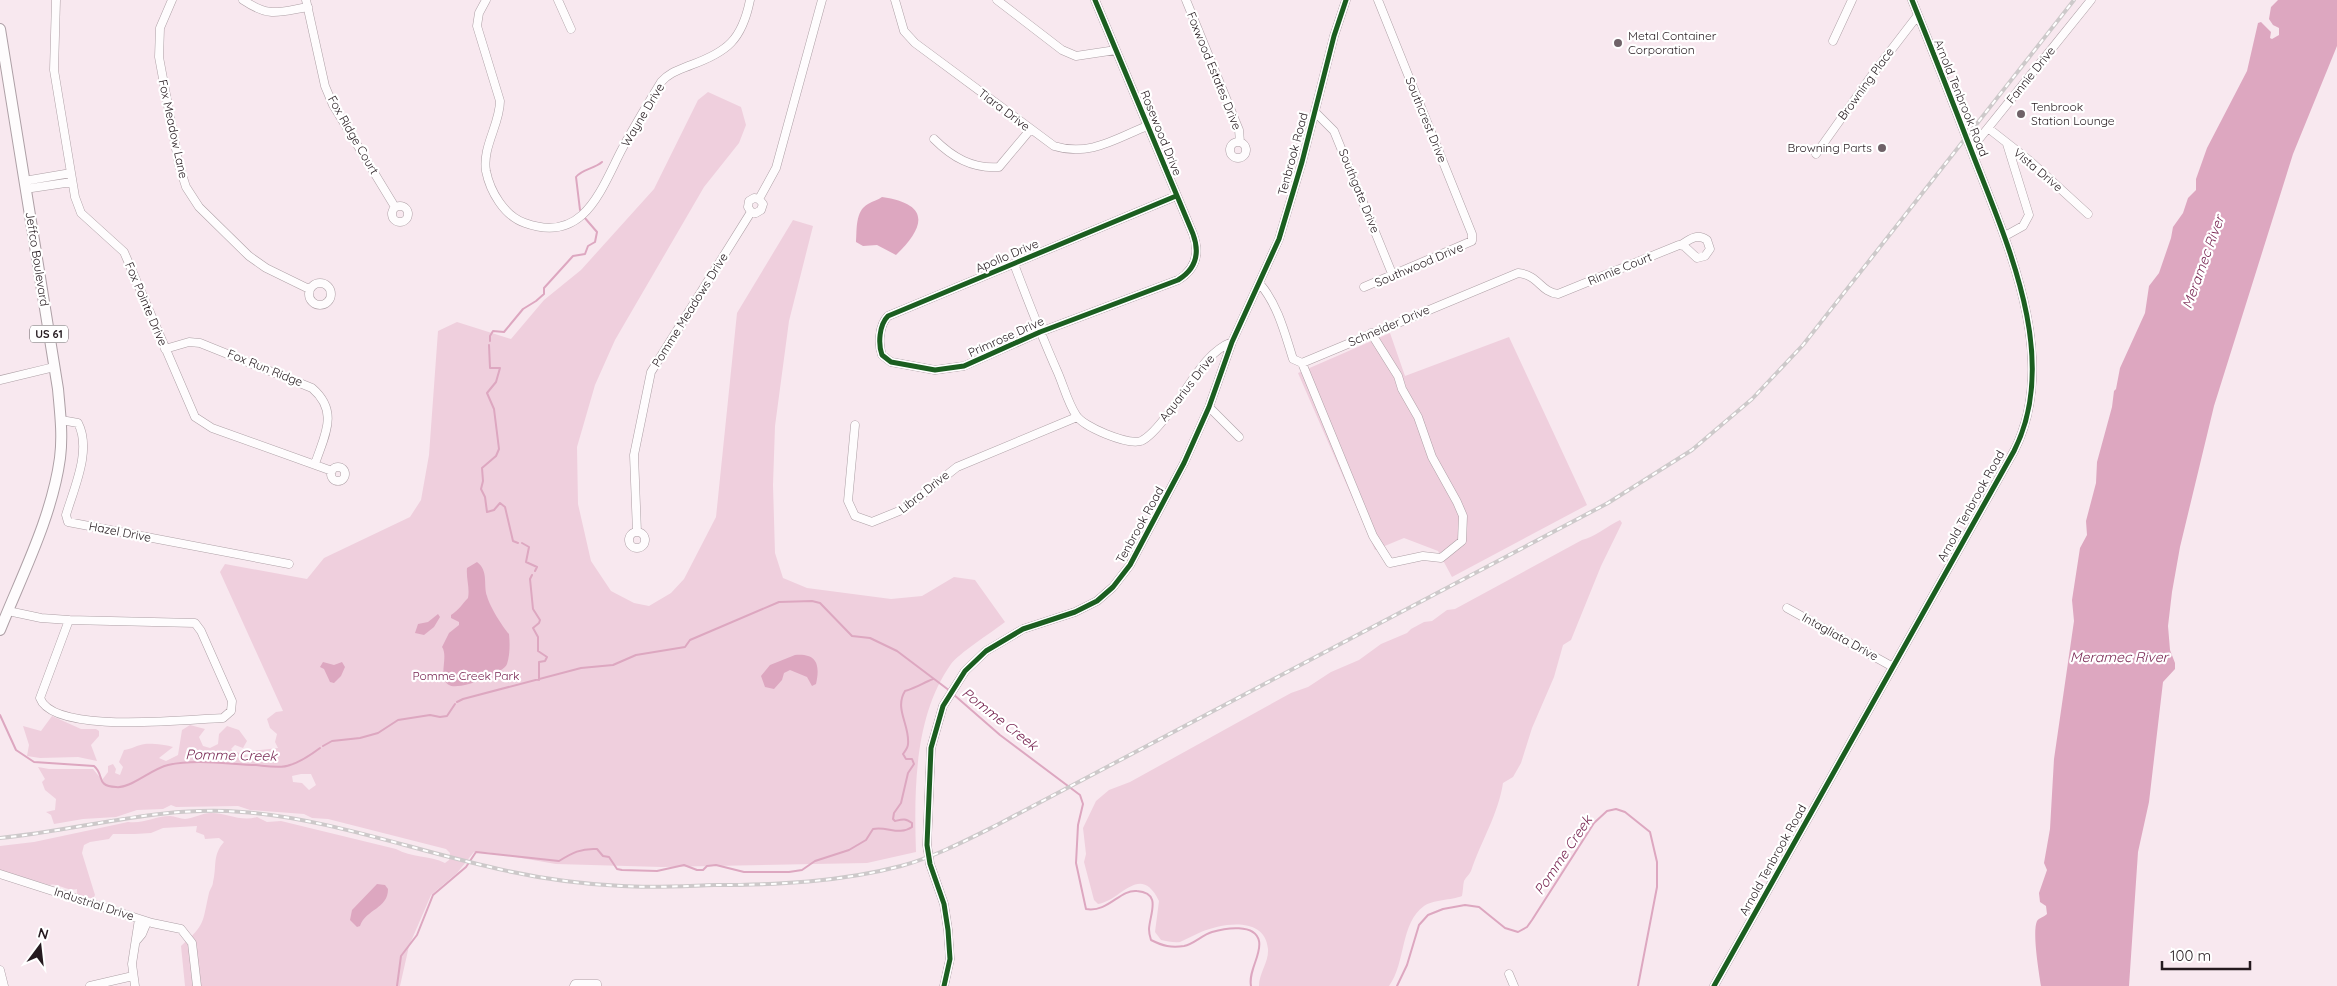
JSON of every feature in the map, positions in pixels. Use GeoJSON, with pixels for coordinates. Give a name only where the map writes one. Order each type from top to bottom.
{"type":"FeatureCollection","features":[{"type":"Feature","properties":{"kind":"main road","name":"Jeffco Boulevard"},"geometry":{"type":"LineString","coordinates":[[0,29],[61,420],[60,456],[52,495],[0,630]]}},
{"type":"Feature","properties":{"kind":"street","name":"Fox Pointe Drive"},"geometry":{"type":"LineString","coordinates":[[56,0],[54,70],[71,178],[82,213],[124,252],[195,416],[212,428],[332,471]]}},
{"type":"Feature","properties":{"kind":"street","name":"Fox Meadow Lane"},"geometry":{"type":"LineString","coordinates":[[172,0],[160,28],[159,57],[179,165],[186,187],[199,207],[249,256],[266,268],[310,289]]}},
{"type":"Feature","properties":{"kind":"street"},"geometry":{"type":"LineString","coordinates":[[243,0],[258,10],[277,14],[307,3]]}},
{"type":"Feature","properties":{"kind":"street","name":"Wayne Drive"},"geometry":{"type":"LineString","coordinates":[[486,0],[479,13],[477,26],[500,101],[500,114],[487,154],[485,169],[497,199],[508,212],[522,222],[538,228],[553,228],[575,220],[590,208],[602,192],[621,150],[661,82],[668,74],[715,57],[724,51],[730,45],[743,22],[750,0]]}},
{"type":"Feature","properties":{"kind":"street"},"geometry":{"type":"LineString","coordinates":[[558,0],[570,29]]}},
{"type":"Feature","properties":{"kind":"street","name":"Pomme Meadows Drive"},"geometry":{"type":"LineString","coordinates":[[637,532],[634,455],[651,372],[751,212],[748,207],[749,201],[754,198],[759,199],[776,168],[822,0]]}},
{"type":"Feature","properties":{"kind":"street","name":"Tiara Drive"},"geometry":{"type":"LineString","coordinates":[[895,0],[904,31],[914,43],[1054,146],[1088,150],[1147,126]]}},
{"type":"Feature","properties":{"kind":"street"},"geometry":{"type":"LineString","coordinates":[[997,0],[1062,50],[1076,56],[1116,50]]}},
{"type":"Feature","properties":{"kind":"street","name":"Rosewood Drive"},"geometry":{"type":"LineString","coordinates":[[1095,0],[1197,246],[1194,262],[1188,274]]}},
{"type":"Feature","properties":{"kind":"street","name":"Foxwood Estates Drive"},"geometry":{"type":"LineString","coordinates":[[1186,0],[1239,130],[1240,142]]}},
{"type":"Feature","properties":{"kind":"street","name":"Tenbrook Road"},"geometry":{"type":"LineString","coordinates":[[944,986],[950,959],[948,930],[944,904],[933,876],[927,849],[930,756],[934,730],[943,706],[952,688],[971,664],[990,648],[1028,627],[1088,606],[1102,598],[1130,565],[1188,456],[1232,342],[1260,284],[1284,224],[1334,36],[1346,0]]}},
{"type":"Feature","properties":{"kind":"street","name":"Southcrest Drive"},"geometry":{"type":"LineString","coordinates":[[1378,0],[1472,234],[1472,241]]}},
{"type":"Feature","properties":{"kind":"street"},"geometry":{"type":"LineString","coordinates":[[1833,41],[1852,0]]}},
{"type":"Feature","properties":{"kind":"street","name":"Arnold Tenbrook Road"},"geometry":{"type":"LineString","coordinates":[[1714,986],[2016,447],[2028,414],[2032,382],[2031,352],[2020,283],[1971,149],[1912,0]]}},
{"type":"Feature","properties":{"kind":"street","name":"Fannie Drive"},"geometry":{"type":"LineString","coordinates":[[1971,149],[2091,0]]}},
{"type":"Feature","properties":{"kind":"street","name":"Fox Ridge Court"},"geometry":{"type":"LineString","coordinates":[[307,3],[325,86],[333,105],[395,208]]}},
{"type":"Feature","properties":{"kind":"street","name":"Browning Place"},"geometry":{"type":"LineString","coordinates":[[1816,154],[1875,71],[1918,15]]}},
{"type":"Feature","properties":{"kind":"street","name":"Southgate Drive"},"geometry":{"type":"LineString","coordinates":[[1315,112],[1334,131],[1393,276]]}},
{"type":"Feature","properties":{"kind":"street","name":"Vista Drive"},"geometry":{"type":"LineString","coordinates":[[1988,128],[2030,161],[2088,214]]}},
{"type":"Feature","properties":{"kind":"street"},"geometry":{"type":"LineString","coordinates":[[934,139],[946,152],[962,162],[988,168],[999,167],[1030,130]]}},
{"type":"Feature","properties":{"kind":"street"},"geometry":{"type":"LineString","coordinates":[[2004,236],[2023,226],[2029,215],[2007,144]]}},
{"type":"Feature","properties":{"kind":"street"},"geometry":{"type":"LineString","coordinates":[[25,185],[71,178]]}},
{"type":"Feature","properties":{"kind":"street","name":"Apollo Drive"},"geometry":{"type":"LineString","coordinates":[[884,359],[880,344],[883,323],[888,316],[1176,196]]}},
{"type":"Feature","properties":{"kind":"street","name":"Southwood Drive"},"geometry":{"type":"LineString","coordinates":[[1364,288],[1472,241]]}},
{"type":"Feature","properties":{"kind":"street","name":"Rinnie Court"},"geometry":{"type":"LineString","coordinates":[[1558,294],[1682,245]]}},
{"type":"Feature","properties":{"kind":"street"},"geometry":{"type":"LineString","coordinates":[[1014,264],[1040,332],[1077,417]]}},
{"type":"Feature","properties":{"kind":"street","name":"Schneider Drive"},"geometry":{"type":"LineString","coordinates":[[1302,363],[1518,273],[1533,276],[1547,292],[1558,294]]}},
{"type":"Feature","properties":{"kind":"street","name":"Primrose Drive"},"geometry":{"type":"LineString","coordinates":[[884,359],[922,368],[951,369],[977,362],[1040,332],[1178,280],[1188,274]]}},
{"type":"Feature","properties":{"kind":"street"},"geometry":{"type":"LineString","coordinates":[[1260,284],[1268,294],[1278,315],[1293,359],[1302,363],[1373,536],[1390,563],[1423,556],[1441,558],[1462,540],[1463,516],[1432,457],[1418,417],[1402,389],[1398,376],[1372,333]]}},
{"type":"Feature","properties":{"kind":"street","name":"Fox Run Ridge"},"geometry":{"type":"LineString","coordinates":[[166,349],[189,342],[200,343],[312,388],[324,402],[328,418],[327,428],[315,464]]}},
{"type":"Feature","properties":{"kind":"street","name":"Aquarius Drive"},"geometry":{"type":"LineString","coordinates":[[1077,417],[1101,432],[1123,440],[1141,441],[1168,415],[1212,354],[1222,346],[1232,342]]}},
{"type":"Feature","properties":{"kind":"street"},"geometry":{"type":"LineString","coordinates":[[0,380],[54,367]]}},
{"type":"Feature","properties":{"kind":"street"},"geometry":{"type":"LineString","coordinates":[[1208,407],[1238,437]]}},
{"type":"Feature","properties":{"kind":"street","name":"Libra Drive"},"geometry":{"type":"LineString","coordinates":[[855,425],[848,501],[856,516],[872,522],[904,509],[957,467],[1077,417]]}},
{"type":"Feature","properties":{"kind":"street","name":"Hazel Drive"},"geometry":{"type":"LineString","coordinates":[[61,420],[78,423],[81,430],[83,453],[66,515],[68,522],[289,564]]}},
{"type":"Feature","properties":{"kind":"street","name":"Intagliata Drive"},"geometry":{"type":"LineString","coordinates":[[1787,608],[1893,666]]}},
{"type":"Feature","properties":{"kind":"street"},"geometry":{"type":"LineString","coordinates":[[8,611],[41,618],[69,620],[195,623],[201,632],[232,701],[232,711],[223,718],[119,722],[93,722],[54,713],[43,706],[40,698],[69,620]]}},
{"type":"Feature","properties":{"kind":"street","name":"Industrial Drive"},"geometry":{"type":"LineString","coordinates":[[0,874],[143,920],[181,929],[192,944],[197,986]]}},
{"type":"Feature","properties":{"kind":"street"},"geometry":{"type":"LineString","coordinates":[[135,986],[133,958],[143,920]]}},
{"type":"Feature","properties":{"kind":"street"},"geometry":{"type":"LineString","coordinates":[[0,970],[4,986]]}},
{"type":"Feature","properties":{"kind":"street"},"geometry":{"type":"LineString","coordinates":[[1508,974],[1514,986]]}},
{"type":"Feature","properties":{"kind":"street"},"geometry":{"type":"LineString","coordinates":[[90,986],[133,976]]}},
{"type":"Feature","properties":{"kind":"street"},"geometry":{"type":"LineString","coordinates":[[574,986],[576,984],[597,984],[597,986]]}},
{"type":"Feature","properties":{"kind":"green space","name":"Pomme Creek Park"},"geometry":{"type":"Polygon","coordinates":[[[708,92],[741,107],[746,125],[739,143],[704,187],[615,340],[595,385],[577,447],[578,504],[591,561],[611,591],[634,603],[649,606],[671,593],[684,579],[716,517],[737,313],[793,220],[813,226],[789,321],[775,426],[773,485],[775,553],[783,578],[807,588],[891,599],[922,596],[954,577],[975,580],[1005,622],[951,664],[939,685],[930,707],[923,730],[916,779],[916,852],[867,863],[662,867],[556,864],[486,852],[474,852],[457,873],[431,895],[409,946],[400,986],[185,986],[181,946],[195,933],[202,922],[213,883],[216,856],[224,842],[219,838],[205,839],[204,835],[196,832],[197,826],[163,828],[151,833],[113,834],[109,839],[90,842],[84,845],[82,853],[95,895],[93,899],[77,894],[77,889],[73,890],[52,884],[49,885],[0,870],[0,846],[34,842],[159,817],[170,816],[185,819],[211,813],[240,818],[257,817],[267,822],[281,821],[445,863],[449,860],[450,853],[446,849],[328,819],[312,818],[304,814],[250,810],[238,806],[176,807],[171,805],[163,809],[137,810],[116,817],[83,819],[54,824],[51,815],[46,812],[55,810],[56,799],[45,790],[42,782],[45,779],[38,767],[49,769],[93,769],[102,780],[108,772],[108,766],[113,764],[116,769],[115,773],[120,775],[123,767],[119,762],[124,750],[145,744],[159,744],[173,747],[159,758],[166,761],[178,755],[182,730],[190,725],[205,729],[199,737],[203,746],[210,748],[218,744],[219,734],[227,726],[239,730],[247,741],[243,748],[235,745],[231,749],[235,752],[248,756],[252,751],[278,748],[275,742],[277,734],[270,728],[267,719],[276,712],[283,711],[220,572],[225,564],[307,579],[324,558],[410,517],[421,500],[429,455],[438,331],[457,322],[511,339],[544,300],[581,270],[654,189],[698,100],[708,92]],[[311,774],[292,776],[293,782],[302,783],[309,790],[316,785],[311,774]]]}},
{"type":"Feature","properties":{"kind":"green space"},"geometry":{"type":"Polygon","coordinates":[[[1390,333],[1405,376],[1509,337],[1587,505],[1452,577],[1438,551],[1404,538],[1375,550],[1298,373],[1390,333]]]}},
{"type":"Feature","properties":{"kind":"green space"},"geometry":{"type":"Polygon","coordinates":[[[1620,520],[1622,523],[1601,566],[1571,640],[1563,645],[1554,677],[1532,728],[1521,763],[1513,777],[1503,783],[1493,817],[1471,871],[1464,881],[1462,896],[1428,904],[1416,913],[1407,933],[1394,977],[1389,986],[1259,986],[1268,949],[1265,938],[1259,931],[1242,925],[1220,926],[1180,942],[1170,942],[1161,940],[1155,932],[1159,901],[1152,890],[1145,885],[1137,884],[1098,904],[1094,900],[1084,862],[1086,854],[1083,828],[1096,801],[1109,790],[1130,782],[1291,693],[1308,687],[1331,672],[1359,660],[1381,644],[1407,633],[1424,622],[1432,621],[1447,610],[1455,609],[1620,520]]]}},
{"type":"Feature","properties":{"kind":"green space"},"geometry":{"type":"Polygon","coordinates":[[[52,716],[81,729],[96,729],[99,731],[99,736],[91,745],[97,761],[78,757],[40,758],[27,756],[29,745],[23,726],[41,731],[52,716]]]}},
{"type":"Feature","properties":{"kind":"water","name":"Meramec River"},"geometry":{"type":"Polygon","coordinates":[[[2278,0],[2337,0],[2337,46],[2293,154],[2214,406],[2180,547],[2168,626],[2170,650],[2175,663],[2175,669],[2163,682],[2149,802],[2138,852],[2129,986],[2041,986],[2035,934],[2037,921],[2047,914],[2046,906],[2040,902],[2039,893],[2047,870],[2044,863],[2050,829],[2054,759],[2074,621],[2072,600],[2080,548],[2087,535],[2086,521],[2096,483],[2097,462],[2112,407],[2114,391],[2120,368],[2145,313],[2149,286],[2159,273],[2173,227],[2183,213],[2188,198],[2196,190],[2196,179],[2207,148],[2247,71],[2258,23],[2261,22],[2271,32],[2270,38],[2272,39],[2279,35],[2279,28],[2273,25],[2269,19],[2271,7],[2278,0]]]}},
{"type":"Feature","properties":{"kind":"water"},"geometry":{"type":"Polygon","coordinates":[[[882,197],[898,200],[909,205],[915,211],[918,218],[913,235],[896,255],[877,245],[863,246],[856,242],[861,211],[868,204],[882,197]]]}},
{"type":"Feature","properties":{"kind":"water"},"geometry":{"type":"Polygon","coordinates":[[[477,562],[483,570],[486,592],[491,605],[509,634],[509,657],[504,668],[489,677],[461,686],[449,685],[443,673],[444,651],[442,647],[449,633],[459,625],[459,622],[451,618],[451,615],[468,598],[467,568],[477,562]]]}},
{"type":"Feature","properties":{"kind":"water"},"geometry":{"type":"Polygon","coordinates":[[[438,614],[440,617],[434,627],[424,635],[415,633],[418,624],[428,622],[438,614]]]}},
{"type":"Feature","properties":{"kind":"water"},"geometry":{"type":"Polygon","coordinates":[[[795,655],[809,656],[816,662],[818,672],[816,684],[812,686],[807,677],[790,670],[784,673],[782,680],[774,689],[765,687],[761,676],[770,665],[795,655]]]}},
{"type":"Feature","properties":{"kind":"water"},"geometry":{"type":"Polygon","coordinates":[[[323,662],[334,665],[342,662],[345,667],[341,676],[334,683],[330,682],[324,669],[320,667],[323,662]]]}},
{"type":"Feature","properties":{"kind":"water"},"geometry":{"type":"Polygon","coordinates":[[[377,884],[385,885],[388,889],[387,896],[381,905],[357,927],[350,920],[352,910],[377,884]]]}},
{"type":"Feature","properties":{"kind":"waterway"},"geometry":{"type":"LineString","coordinates":[[580,210],[576,177],[581,172],[602,162]]}},
{"type":"Feature","properties":{"kind":"waterway"},"geometry":{"type":"LineString","coordinates":[[490,341],[493,331],[504,332],[523,309],[544,294],[544,288],[573,256],[585,254],[588,246],[595,242],[597,232],[584,217]]}},
{"type":"Feature","properties":{"kind":"waterway"},"geometry":{"type":"LineString","coordinates":[[489,345],[490,368],[500,368],[496,382],[487,393],[494,409],[499,449],[496,456],[482,468],[483,481],[481,489],[485,497],[487,512],[494,510],[500,503],[505,507],[513,541],[518,543]]}},
{"type":"Feature","properties":{"kind":"waterway"},"geometry":{"type":"LineString","coordinates":[[522,543],[529,547],[526,562],[537,567],[535,571]]}},
{"type":"Feature","properties":{"kind":"waterway"},"geometry":{"type":"LineString","coordinates":[[532,575],[530,579],[533,609],[540,620],[533,628],[538,637],[538,651],[547,657],[545,661],[539,662],[539,680]]}},
{"type":"Feature","properties":{"kind":"waterway","name":"Pomme Creek"},"geometry":{"type":"LineString","coordinates":[[457,702],[581,668],[613,665],[636,655],[685,647],[690,640],[779,602],[812,601],[820,603],[852,636],[870,638],[897,651],[950,691]]}},
{"type":"Feature","properties":{"kind":"waterway"},"geometry":{"type":"LineString","coordinates":[[397,986],[401,956],[417,935],[433,895],[466,867],[476,852],[559,861],[586,849],[597,849],[603,856],[609,857],[617,869],[622,870],[657,871],[684,865],[697,870],[703,870],[707,866],[716,865],[744,872],[789,872],[802,870],[815,861],[849,850],[866,840],[873,829],[907,830],[912,827],[912,823],[908,820],[895,821],[893,819],[894,813],[901,803],[908,773],[914,764],[912,759],[906,759],[903,754],[908,747],[908,737],[902,711],[902,698],[905,691],[933,679]]}},
{"type":"Feature","properties":{"kind":"waterway","name":"Pomme Creek"},"geometry":{"type":"LineString","coordinates":[[953,694],[1000,735],[1080,795],[1083,804],[1078,825],[1076,863],[1086,909],[1101,908],[1131,891],[1145,893],[1150,896],[1153,905],[1149,929],[1151,940],[1171,947],[1188,945],[1208,933],[1224,929],[1239,928],[1252,931],[1259,941],[1259,951],[1251,974],[1251,986]]}},
{"type":"Feature","properties":{"kind":"waterway","name":"Pomme Creek"},"geometry":{"type":"LineString","coordinates":[[323,746],[332,741],[360,738],[378,733],[398,720],[430,715],[447,716],[455,704]]}},
{"type":"Feature","properties":{"kind":"waterway","name":"Pomme Creek"},"geometry":{"type":"LineString","coordinates":[[0,715],[16,750],[34,762],[94,766],[105,785],[116,787],[128,785],[168,765],[201,762],[282,767],[298,762],[320,748]]}},
{"type":"Feature","properties":{"kind":"waterway","name":"Pomme Creek"},"geometry":{"type":"LineString","coordinates":[[1397,986],[1407,965],[1419,925],[1428,915],[1443,909],[1465,905],[1479,907],[1505,928],[1518,932],[1527,927],[1594,823],[1607,811],[1616,809],[1625,812],[1650,832],[1657,862],[1657,887],[1638,986]]}},
{"type":"Feature","properties":{"kind":"railway"},"geometry":{"type":"LineString","coordinates":[[0,838],[151,815],[211,811],[242,812],[304,820],[519,873],[588,884],[645,887],[808,882],[855,876],[901,866],[937,853],[995,826],[1608,503],[1692,450],[1752,399],[1803,345],[2074,0]]}},
{"type":"Feature","properties":{"kind":"cycle path"},"geometry":{"type":"LineString","coordinates":[[1095,0],[1193,234],[1196,248],[1193,266],[1178,280],[1040,332],[964,366],[935,370],[891,362],[882,355],[880,335],[883,324],[888,316],[1176,196]]}},
{"type":"Feature","properties":{"kind":"cycle path"},"geometry":{"type":"LineString","coordinates":[[944,986],[950,959],[948,930],[944,904],[930,864],[927,845],[931,748],[943,706],[965,671],[986,651],[1023,629],[1075,612],[1097,601],[1113,587],[1130,565],[1184,463],[1209,407],[1232,342],[1279,239],[1302,162],[1334,36],[1346,0]]}},
{"type":"Feature","properties":{"kind":"cycle path"},"geometry":{"type":"LineString","coordinates":[[1714,986],[2014,451],[2027,415],[2032,378],[2031,340],[2024,302],[2000,225],[1912,0]]}},
{"type":"Feature","properties":{"kind":"place","name":"Metal Container Corporation"},"geometry":{"type":"Point","coordinates":[1618,43]}},
{"type":"Feature","properties":{"kind":"place","name":"Tenbrook Station Lounge"},"geometry":{"type":"Point","coordinates":[2021,114]}},
{"type":"Feature","properties":{"kind":"place","name":"Browning Parts"},"geometry":{"type":"Point","coordinates":[1882,148]}}]}
